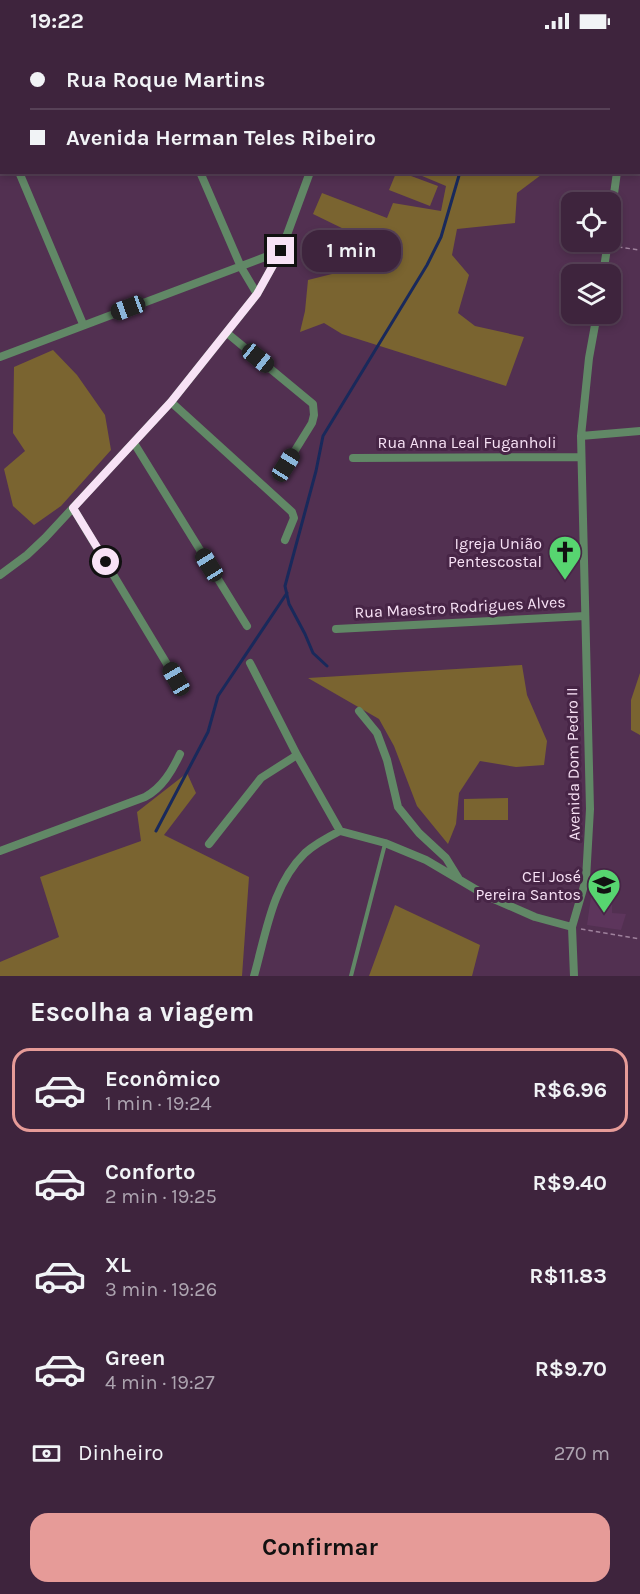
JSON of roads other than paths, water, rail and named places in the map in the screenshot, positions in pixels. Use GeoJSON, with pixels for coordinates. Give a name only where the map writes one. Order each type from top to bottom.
{"type":"FeatureCollection","features":[{"type":"Feature","properties":{"kind":"street"},"geometry":{"type":"LineString","coordinates":[[20,174],[83,324]]}},
{"type":"Feature","properties":{"kind":"street"},"geometry":{"type":"LineString","coordinates":[[201,174],[241,267],[257,294]]}},
{"type":"Feature","properties":{"kind":"street"},"geometry":{"type":"LineString","coordinates":[[0,562],[2,574],[39,544],[171,402],[227,333],[257,294],[281,251],[309,174]]}},
{"type":"Feature","properties":{"kind":"street"},"geometry":{"type":"LineString","coordinates":[[614,192],[617,174]]}},
{"type":"Feature","properties":{"kind":"street"},"geometry":{"type":"LineString","coordinates":[[0,357],[281,251]]}},
{"type":"Feature","properties":{"kind":"street","name":"Avenida Dom Pedro II"},"geometry":{"type":"LineString","coordinates":[[574,976],[572,927],[586,879],[590,809],[581,457],[589,358],[595,324]]}},
{"type":"Feature","properties":{"kind":"street"},"geometry":{"type":"LineString","coordinates":[[227,333],[313,404],[312,423],[286,465]]}},
{"type":"Feature","properties":{"kind":"street"},"geometry":{"type":"LineString","coordinates":[[171,402],[292,512],[294,518],[285,540]]}},
{"type":"Feature","properties":{"kind":"street"},"geometry":{"type":"LineString","coordinates":[[582,436],[640,430]]}},
{"type":"Feature","properties":{"kind":"street"},"geometry":{"type":"LineString","coordinates":[[134,443],[247,626]]}},
{"type":"Feature","properties":{"kind":"street","name":"Rua Anna Leal Fuganholi"},"geometry":{"type":"LineString","coordinates":[[353,458],[581,457]]}},
{"type":"Feature","properties":{"kind":"street"},"geometry":{"type":"LineString","coordinates":[[73,508],[176,679]]}},
{"type":"Feature","properties":{"kind":"street","name":"Rua Maestro Rodrigues Alves"},"geometry":{"type":"LineString","coordinates":[[336,629],[585,616]]}},
{"type":"Feature","properties":{"kind":"street"},"geometry":{"type":"LineString","coordinates":[[250,663],[297,755],[340,831],[385,843],[426,861],[487,896],[527,914],[572,927]]}},
{"type":"Feature","properties":{"kind":"street"},"geometry":{"type":"LineString","coordinates":[[359,711],[377,733],[387,760],[398,807],[419,833],[446,858],[459,880]]}},
{"type":"Feature","properties":{"kind":"street"},"geometry":{"type":"LineString","coordinates":[[0,851],[145,797],[158,788],[168,776],[180,754]]}},
{"type":"Feature","properties":{"kind":"street"},"geometry":{"type":"LineString","coordinates":[[209,844],[261,778],[297,755]]}},
{"type":"Feature","properties":{"kind":"street"},"geometry":{"type":"LineString","coordinates":[[254,976],[273,905],[292,868],[306,853],[340,831]]}},
{"type":"Feature","properties":{"kind":"lane"},"geometry":{"type":"LineString","coordinates":[[351,976],[385,843]]}},
{"type":"Feature","properties":{"kind":"waterway"},"geometry":{"type":"LineString","coordinates":[[327,666],[313,653],[289,604],[285,586],[316,471],[323,436],[427,265],[441,237],[459,174]]}},
{"type":"Feature","properties":{"kind":"waterway"},"geometry":{"type":"LineString","coordinates":[[156,831],[208,732],[218,696],[287,593]]}},
{"type":"Feature","properties":{"kind":"place","name":"Igreja União Pentescostal"},"geometry":{"type":"Point","coordinates":[565,581]}},
{"type":"Feature","properties":{"kind":"place","name":"CEI José Pereira Santos"},"geometry":{"type":"Point","coordinates":[604,914]}}]}
